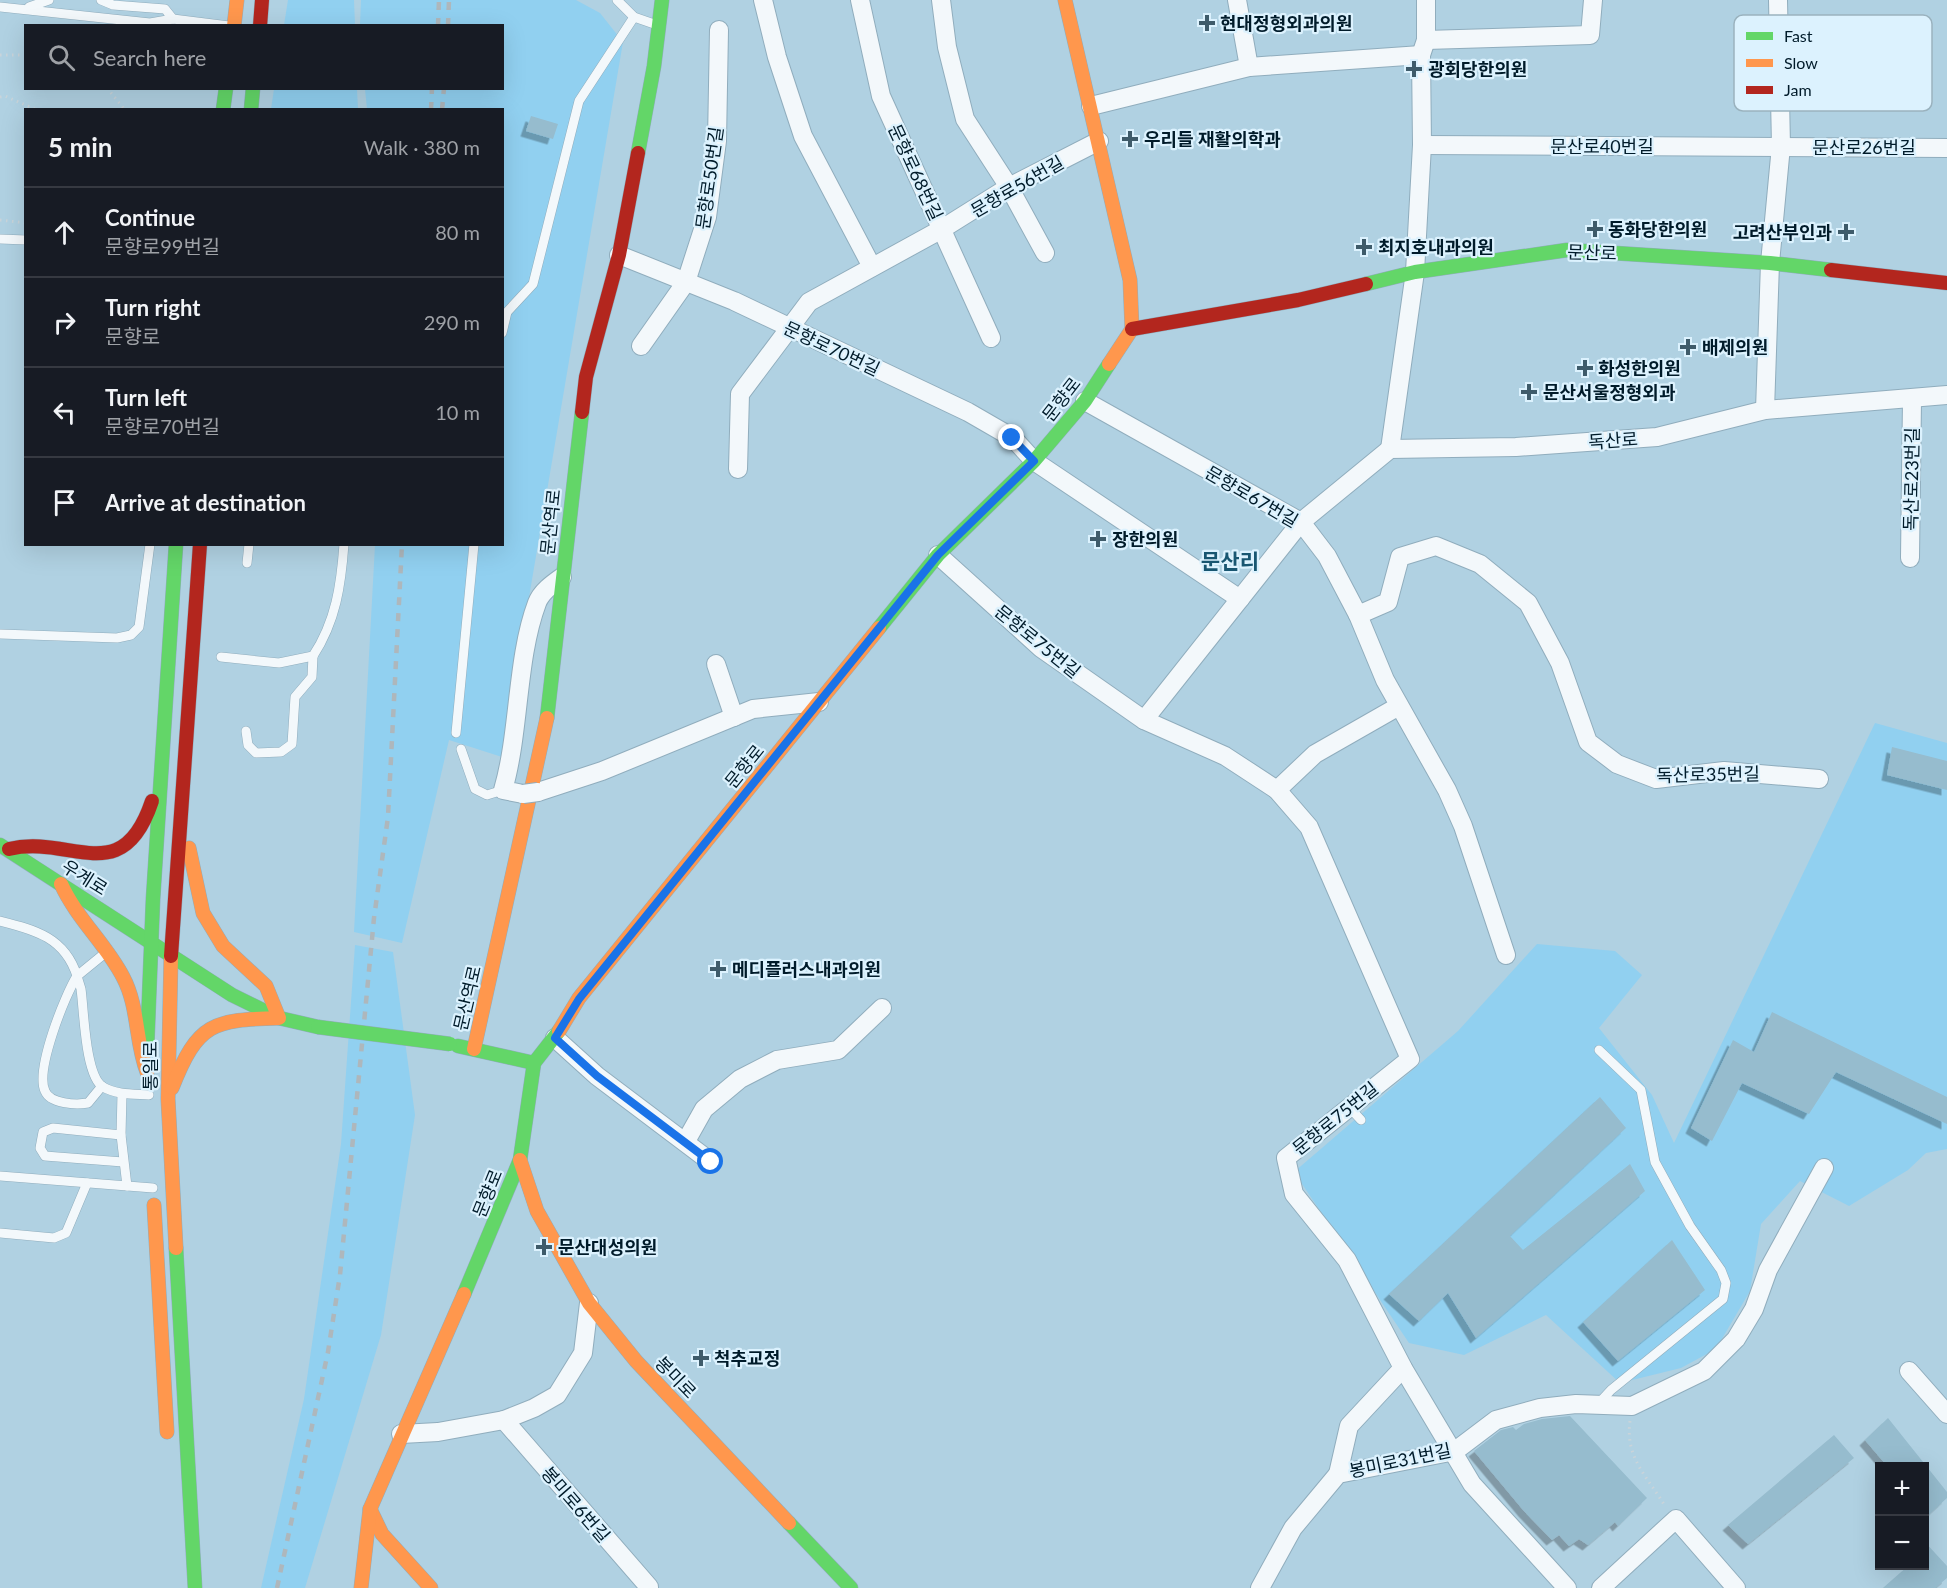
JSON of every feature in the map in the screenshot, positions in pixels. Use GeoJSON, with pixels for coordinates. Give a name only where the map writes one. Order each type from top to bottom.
{"type":"FeatureCollection","features":[{"type":"Feature","properties":{"kind":"main road"},"geometry":{"type":"LineString","coordinates":[[234,24],[237,0]]}},
{"type":"Feature","properties":{"kind":"main road"},"geometry":{"type":"LineString","coordinates":[[260,24],[262,0]]}},
{"type":"Feature","properties":{"kind":"main road","name":"문산역로"},"geometry":{"type":"LineString","coordinates":[[474,1049],[546,726],[586,377],[619,255],[660,26],[662,0]]}},
{"type":"Feature","properties":{"kind":"main road"},"geometry":{"type":"LineString","coordinates":[[1065,0],[1130,280],[1131,329]]}},
{"type":"Feature","properties":{"kind":"main road"},"geometry":{"type":"LineString","coordinates":[[223,108],[226,90]]}},
{"type":"Feature","properties":{"kind":"main road"},"geometry":{"type":"LineString","coordinates":[[251,108],[253,90]]}},
{"type":"Feature","properties":{"kind":"main road","name":"문산로"},"geometry":{"type":"LineString","coordinates":[[1131,329],[1298,300],[1415,272],[1567,250],[1770,263],[1947,283]]}},
{"type":"Feature","properties":{"kind":"main road","name":"문향로"},"geometry":{"type":"LineString","coordinates":[[361,1588],[370,1509],[520,1160],[534,1063],[555,1038],[579,999],[938,555],[1034,461],[1085,400],[1131,329]]}},
{"type":"Feature","properties":{"kind":"main road","name":"통일로"},"geometry":{"type":"LineString","coordinates":[[149,1101],[147,1072],[150,940],[176,546]]}},
{"type":"Feature","properties":{"kind":"main road","name":"통일로"},"geometry":{"type":"LineString","coordinates":[[195,1588],[168,1099],[170,955],[200,546]]}},
{"type":"Feature","properties":{"kind":"main road"},"geometry":{"type":"LineString","coordinates":[[4,847],[29,844],[98,855],[110,853],[130,842],[145,826],[159,785]]}},
{"type":"Feature","properties":{"kind":"main road"},"geometry":{"type":"LineString","coordinates":[[179,834],[190,849],[199,899],[211,929],[223,946],[266,986],[279,1018]]}},
{"type":"Feature","properties":{"kind":"main road","name":"우계로"},"geometry":{"type":"LineString","coordinates":[[4,847],[150,940]]}},
{"type":"Feature","properties":{"kind":"main road"},"geometry":{"type":"LineString","coordinates":[[61,884],[68,904],[107,952],[130,992],[139,1054],[147,1072]]}},
{"type":"Feature","properties":{"kind":"main road"},"geometry":{"type":"LineString","coordinates":[[150,940],[232,995],[279,1018],[318,1027],[450,1044],[534,1063]]}},
{"type":"Feature","properties":{"kind":"main road"},"geometry":{"type":"LineString","coordinates":[[168,1099],[183,1059],[197,1038],[227,1021],[279,1018]]}},
{"type":"Feature","properties":{"kind":"main road","name":"봉미로"},"geometry":{"type":"LineString","coordinates":[[520,1160],[537,1211],[589,1303],[636,1361],[851,1588]]}},
{"type":"Feature","properties":{"kind":"main road"},"geometry":{"type":"LineString","coordinates":[[153,1182],[168,1451]]}},
{"type":"Feature","properties":{"kind":"main road"},"geometry":{"type":"LineString","coordinates":[[370,1509],[382,1534],[431,1588]]}},
{"type":"Feature","properties":{"kind":"street"},"geometry":{"type":"LineString","coordinates":[[762,0],[777,57],[803,136],[872,267]]}},
{"type":"Feature","properties":{"kind":"street","name":"문향로68번길"},"geometry":{"type":"LineString","coordinates":[[860,0],[881,96],[991,338]]}},
{"type":"Feature","properties":{"kind":"street"},"geometry":{"type":"LineString","coordinates":[[941,0],[946,47],[965,119],[1009,187],[1045,253]]}},
{"type":"Feature","properties":{"kind":"street"},"geometry":{"type":"LineString","coordinates":[[1237,0],[1249,67]]}},
{"type":"Feature","properties":{"kind":"street"},"geometry":{"type":"LineString","coordinates":[[1144,720],[1301,522],[1390,448],[1415,272],[1422,145],[1426,0]]}},
{"type":"Feature","properties":{"kind":"street"},"geometry":{"type":"LineString","coordinates":[[1091,106],[1249,67],[1423,48],[1590,36],[1593,0]]}},
{"type":"Feature","properties":{"kind":"street"},"geometry":{"type":"LineString","coordinates":[[1778,0],[1778,15]]}},
{"type":"Feature","properties":{"kind":"street","name":"문향로50번길"},"geometry":{"type":"LineString","coordinates":[[641,346],[686,282],[707,216],[717,141],[719,30]]}},
{"type":"Feature","properties":{"kind":"street"},"geometry":{"type":"LineString","coordinates":[[1765,410],[1770,263],[1782,146],[1781,111]]}},
{"type":"Feature","properties":{"kind":"street","name":"문향로56번길"},"geometry":{"type":"LineString","coordinates":[[738,469],[740,394],[808,302],[942,229],[1009,187],[1099,141]]}},
{"type":"Feature","properties":{"kind":"street","name":"문산로40번길"},"geometry":{"type":"LineString","coordinates":[[1422,145],[1782,146]]}},
{"type":"Feature","properties":{"kind":"street","name":"문산로26번길"},"geometry":{"type":"LineString","coordinates":[[1782,146],[1947,148]]}},
{"type":"Feature","properties":{"kind":"street","name":"문향로70번길"},"geometry":{"type":"LineString","coordinates":[[619,255],[734,301],[968,412],[1012,438],[1034,461],[1240,599]]}},
{"type":"Feature","properties":{"kind":"street","name":"독산로"},"geometry":{"type":"LineString","coordinates":[[1390,448],[1516,447],[1657,437],[1765,410],[1912,400],[1947,395]]}},
{"type":"Feature","properties":{"kind":"street","name":"문향로67번길"},"geometry":{"type":"LineString","coordinates":[[1085,400],[1301,522],[1327,556],[1358,615],[1384,680],[1436,767],[1463,826],[1506,955]]}},
{"type":"Feature","properties":{"kind":"street","name":"독산로23번길"},"geometry":{"type":"LineString","coordinates":[[1910,558],[1912,400]]}},
{"type":"Feature","properties":{"kind":"street","name":"독산로35번길"},"geometry":{"type":"LineString","coordinates":[[1358,615],[1388,602],[1400,557],[1436,546],[1480,564],[1528,603],[1560,663],[1588,742],[1617,764],[1656,779],[1724,771],[1819,779]]}},
{"type":"Feature","properties":{"kind":"street","name":"문향로75번길"},"geometry":{"type":"LineString","coordinates":[[938,555],[1041,648],[1144,720],[1225,756],[1278,790],[1309,827],[1410,1059],[1355,1114],[1286,1158],[1294,1194],[1347,1260],[1403,1368],[1455,1451],[1472,1484],[1567,1588]]}},
{"type":"Feature","properties":{"kind":"street"},"geometry":{"type":"LineString","coordinates":[[562,577],[550,585],[537,602],[528,642],[509,768],[503,790],[531,793],[603,771],[753,709],[819,702]]}},
{"type":"Feature","properties":{"kind":"street"},"geometry":{"type":"LineString","coordinates":[[716,664],[734,717]]}},
{"type":"Feature","properties":{"kind":"street"},"geometry":{"type":"LineString","coordinates":[[1278,790],[1315,754],[1399,706]]}},
{"type":"Feature","properties":{"kind":"street"},"geometry":{"type":"LineString","coordinates":[[686,1141],[704,1109],[740,1079],[777,1060],[838,1050],[882,1008]]}},
{"type":"Feature","properties":{"kind":"street"},"geometry":{"type":"LineString","coordinates":[[555,1038],[597,1076],[711,1162]]}},
{"type":"Feature","properties":{"kind":"street","name":"봉미로31번길"},"geometry":{"type":"LineString","coordinates":[[1260,1588],[1293,1528],[1338,1474],[1455,1451],[1496,1420],[1557,1405],[1632,1406],[1704,1371],[1736,1339],[1754,1310],[1768,1270],[1824,1168]]}},
{"type":"Feature","properties":{"kind":"street"},"geometry":{"type":"LineString","coordinates":[[401,1434],[438,1432],[504,1420],[556,1395],[583,1353],[589,1303]]}},
{"type":"Feature","properties":{"kind":"street"},"geometry":{"type":"LineString","coordinates":[[1338,1474],[1349,1426],[1403,1368]]}},
{"type":"Feature","properties":{"kind":"street"},"geometry":{"type":"LineString","coordinates":[[1909,1371],[1947,1414]]}},
{"type":"Feature","properties":{"kind":"street","name":"봉미로6번길"},"geometry":{"type":"LineString","coordinates":[[504,1420],[649,1587]]}},
{"type":"Feature","properties":{"kind":"street"},"geometry":{"type":"LineString","coordinates":[[1601,1588],[1676,1519],[1736,1588]]}},
{"type":"Feature","properties":{"kind":"lane"},"geometry":{"type":"LineString","coordinates":[[18,9],[43,4],[49,0]]}},
{"type":"Feature","properties":{"kind":"lane"},"geometry":{"type":"LineString","coordinates":[[101,0],[113,5],[165,9],[173,19]]}},
{"type":"Feature","properties":{"kind":"lane"},"geometry":{"type":"LineString","coordinates":[[616,0],[634,17],[660,26]]}},
{"type":"Feature","properties":{"kind":"lane"},"geometry":{"type":"LineString","coordinates":[[0,7],[150,23],[173,19],[213,24]]}},
{"type":"Feature","properties":{"kind":"lane"},"geometry":{"type":"LineString","coordinates":[[504,325],[507,312],[534,284],[579,101],[634,17]]}},
{"type":"Feature","properties":{"kind":"lane"},"geometry":{"type":"LineString","coordinates":[[0,239],[24,240]]}},
{"type":"Feature","properties":{"kind":"lane"},"geometry":{"type":"LineString","coordinates":[[0,634],[117,638],[131,635],[139,627],[150,546]]}},
{"type":"Feature","properties":{"kind":"lane"},"geometry":{"type":"LineString","coordinates":[[247,563],[249,546]]}},
{"type":"Feature","properties":{"kind":"lane"},"geometry":{"type":"LineString","coordinates":[[246,731],[248,745],[256,753],[280,752],[292,744],[295,697],[312,677],[313,656],[325,637],[335,612],[344,546]]}},
{"type":"Feature","properties":{"kind":"lane"},"geometry":{"type":"LineString","coordinates":[[456,733],[474,546]]}},
{"type":"Feature","properties":{"kind":"lane"},"geometry":{"type":"LineString","coordinates":[[221,657],[279,663],[313,656]]}},
{"type":"Feature","properties":{"kind":"lane"},"geometry":{"type":"LineString","coordinates":[[461,750],[475,789],[487,795],[503,790]]}},
{"type":"Feature","properties":{"kind":"lane"},"geometry":{"type":"LineString","coordinates":[[0,921],[53,940],[72,958],[81,988],[92,1075],[102,1086],[149,1101]]}},
{"type":"Feature","properties":{"kind":"lane"},"geometry":{"type":"LineString","coordinates":[[102,1086],[88,1104],[81,1105],[52,1099],[45,1091],[43,1076],[67,992],[77,976],[107,952]]}},
{"type":"Feature","properties":{"kind":"lane"},"geometry":{"type":"LineString","coordinates":[[1598,1404],[1611,1390],[1723,1299],[1726,1283],[1721,1270],[1690,1226],[1659,1170],[1650,1146],[1641,1090],[1599,1050]]}},
{"type":"Feature","properties":{"kind":"lane"},"geometry":{"type":"LineString","coordinates":[[122,1094],[121,1135],[127,1186]]}},
{"type":"Feature","properties":{"kind":"lane"},"geometry":{"type":"LineString","coordinates":[[121,1135],[53,1128],[43,1132],[40,1148],[45,1156],[123,1162]]}},
{"type":"Feature","properties":{"kind":"lane"},"geometry":{"type":"LineString","coordinates":[[0,1176],[127,1186],[153,1182]]}},
{"type":"Feature","properties":{"kind":"lane"},"geometry":{"type":"LineString","coordinates":[[0,1233],[54,1238],[66,1233],[87,1184]]}},
{"type":"Feature","properties":{"kind":"path"},"geometry":{"type":"LineString","coordinates":[[0,55],[24,55]]}},
{"type":"Feature","properties":{"kind":"path"},"geometry":{"type":"LineString","coordinates":[[109,90],[123,108]]}},
{"type":"Feature","properties":{"kind":"path"},"geometry":{"type":"LineString","coordinates":[[0,97],[5,96],[32,108]]}},
{"type":"Feature","properties":{"kind":"path"},"geometry":{"type":"LineString","coordinates":[[0,220],[24,223]]}},
{"type":"Feature","properties":{"kind":"path"},"geometry":{"type":"LineString","coordinates":[[1632,1406],[1628,1435],[1631,1454],[1676,1519]]}},
{"type":"Feature","properties":{"kind":"shaded area"},"geometry":{"type":"Polygon","coordinates":[[[288,0],[354,0],[355,24],[284,24],[288,0]]]}},
{"type":"Feature","properties":{"kind":"shaded area"},"geometry":{"type":"Polygon","coordinates":[[[361,0],[576,0],[600,13],[623,42],[502,757],[449,740],[402,943],[354,932],[375,546],[504,546],[504,108],[367,108],[365,90],[504,90],[504,24],[360,24],[361,0]]]}},
{"type":"Feature","properties":{"kind":"shaded area"},"geometry":{"type":"Polygon","coordinates":[[[274,90],[357,90],[358,108],[271,108],[274,90]]]}},
{"type":"Feature","properties":{"kind":"shaded area"},"geometry":{"type":"Polygon","coordinates":[[[1875,723],[1947,743],[1947,1149],[1926,1153],[1908,1170],[1849,1206],[1800,1181],[1761,1224],[1750,1291],[1716,1349],[1681,1368],[1620,1383],[1546,1315],[1464,1355],[1409,1343],[1294,1172],[1458,1031],[1537,944],[1615,951],[1642,975],[1599,1028],[1652,1095],[1674,1143],[1875,723]]]}},
{"type":"Feature","properties":{"kind":"shaded area"},"geometry":{"type":"Polygon","coordinates":[[[355,945],[393,952],[415,1115],[381,1335],[305,1588],[261,1588],[304,1399],[341,1144],[355,945]]]}},
{"type":"Feature","properties":{"kind":"building"},"geometry":{"type":"Polygon","coordinates":[[[531,116],[558,124],[553,139],[526,131],[531,116]]]}},
{"type":"Feature","properties":{"kind":"building"},"geometry":{"type":"Polygon","coordinates":[[[1892,747],[1947,761],[1947,790],[1887,775],[1892,747]]]}},
{"type":"Feature","properties":{"kind":"building"},"geometry":{"type":"Polygon","coordinates":[[[1772,1012],[1947,1097],[1947,1124],[1836,1072],[1809,1114],[1742,1083],[1712,1141],[1691,1128],[1733,1040],[1754,1052],[1772,1012]]]}},
{"type":"Feature","properties":{"kind":"building"},"geometry":{"type":"Polygon","coordinates":[[[1600,1097],[1626,1128],[1510,1236],[1523,1250],[1630,1164],[1645,1191],[1476,1338],[1448,1293],[1419,1321],[1389,1294],[1600,1097]]]}},
{"type":"Feature","properties":{"kind":"building"},"geometry":{"type":"Polygon","coordinates":[[[1672,1240],[1705,1290],[1618,1361],[1583,1322],[1672,1240]]]}},
{"type":"Feature","properties":{"kind":"building"},"geometry":{"type":"Polygon","coordinates":[[[1570,1416],[1647,1498],[1618,1526],[1615,1522],[1588,1545],[1579,1539],[1569,1546],[1559,1535],[1552,1540],[1524,1511],[1474,1451],[1501,1430],[1513,1427],[1516,1430],[1524,1424],[1542,1419],[1570,1416]]]}},
{"type":"Feature","properties":{"kind":"building"},"geometry":{"type":"Polygon","coordinates":[[[1888,1418],[1923,1462],[1884,1462],[1865,1440],[1888,1418]]]}},
{"type":"Feature","properties":{"kind":"building"},"geometry":{"type":"Polygon","coordinates":[[[1834,1435],[1854,1458],[1748,1544],[1728,1525],[1834,1435]]]}},
{"type":"Feature","properties":{"kind":"building"},"geometry":{"type":"Polygon","coordinates":[[[1929,1469],[1947,1492],[1947,1498],[1929,1514],[1929,1469]]]}},
{"type":"Feature","properties":{"kind":"building"},"geometry":{"type":"Polygon","coordinates":[[[1929,1546],[1947,1566],[1947,1578],[1935,1588],[1883,1588],[1903,1570],[1929,1570],[1929,1546]]]}},
{"type":"Feature","properties":{"kind":"railway"},"geometry":{"type":"LineString","coordinates":[[438,24],[439,0]]}},
{"type":"Feature","properties":{"kind":"railway"},"geometry":{"type":"LineString","coordinates":[[448,24],[449,0]]}},
{"type":"Feature","properties":{"kind":"railway"},"geometry":{"type":"LineString","coordinates":[[431,108],[432,90]]}},
{"type":"Feature","properties":{"kind":"railway"},"geometry":{"type":"LineString","coordinates":[[442,108],[444,90]]}},
{"type":"Feature","properties":{"kind":"railway"},"geometry":{"type":"LineString","coordinates":[[277,1588],[328,1352],[340,1275],[374,918],[388,817],[402,546]]}},
{"type":"Feature","properties":{"kind":"traffic: fast"},"geometry":{"type":"LineString","coordinates":[[638,153],[654,66],[662,0]]}},
{"type":"Feature","properties":{"kind":"traffic: fast"},"geometry":{"type":"LineString","coordinates":[[223,108],[226,90]]}},
{"type":"Feature","properties":{"kind":"traffic: fast"},"geometry":{"type":"LineString","coordinates":[[251,108],[253,90]]}},
{"type":"Feature","properties":{"kind":"traffic: fast"},"geometry":{"type":"LineString","coordinates":[[1366,284],[1415,272],[1567,250],[1770,263],[1831,270]]}},
{"type":"Feature","properties":{"kind":"traffic: fast"},"geometry":{"type":"LineString","coordinates":[[879,628],[938,555],[1034,461],[1085,401],[1109,364]]}},
{"type":"Feature","properties":{"kind":"traffic: fast"},"geometry":{"type":"LineString","coordinates":[[547,718],[582,412]]}},
{"type":"Feature","properties":{"kind":"traffic: fast"},"geometry":{"type":"LineString","coordinates":[[147,1049],[153,899],[176,546]]}},
{"type":"Feature","properties":{"kind":"traffic: fast"},"geometry":{"type":"LineString","coordinates":[[0,845],[232,995],[279,1018],[318,1027]]}},
{"type":"Feature","properties":{"kind":"traffic: fast"},"geometry":{"type":"LineString","coordinates":[[318,1027],[450,1044]]}},
{"type":"Feature","properties":{"kind":"traffic: fast"},"geometry":{"type":"LineString","coordinates":[[464,1294],[520,1160],[534,1063],[559,1031]]}},
{"type":"Feature","properties":{"kind":"traffic: fast"},"geometry":{"type":"LineString","coordinates":[[458,1046],[534,1063]]}},
{"type":"Feature","properties":{"kind":"traffic: fast"},"geometry":{"type":"LineString","coordinates":[[176,1248],[195,1588]]}},
{"type":"Feature","properties":{"kind":"traffic: fast"},"geometry":{"type":"LineString","coordinates":[[789,1523],[851,1588]]}},
{"type":"Feature","properties":{"kind":"traffic: slow"},"geometry":{"type":"LineString","coordinates":[[234,24],[237,0]]}},
{"type":"Feature","properties":{"kind":"traffic: slow"},"geometry":{"type":"LineString","coordinates":[[1065,0],[1130,280],[1132,329],[1109,364]]}},
{"type":"Feature","properties":{"kind":"traffic: slow"},"geometry":{"type":"LineString","coordinates":[[559,1031],[579,998],[879,628]]}},
{"type":"Feature","properties":{"kind":"traffic: slow"},"geometry":{"type":"LineString","coordinates":[[474,1049],[547,718]]}},
{"type":"Feature","properties":{"kind":"traffic: slow"},"geometry":{"type":"LineString","coordinates":[[172,1088],[190,1050],[210,1029],[238,1020],[279,1018],[266,986],[223,946],[203,913],[189,848]]}},
{"type":"Feature","properties":{"kind":"traffic: slow"},"geometry":{"type":"LineString","coordinates":[[61,884],[75,909],[123,977],[132,1000],[140,1048],[147,1072]]}},
{"type":"Feature","properties":{"kind":"traffic: slow"},"geometry":{"type":"LineString","coordinates":[[171,956],[168,1099],[176,1248]]}},
{"type":"Feature","properties":{"kind":"traffic: slow"},"geometry":{"type":"LineString","coordinates":[[520,1160],[537,1211],[589,1303],[636,1361],[789,1523]]}},
{"type":"Feature","properties":{"kind":"traffic: slow"},"geometry":{"type":"LineString","coordinates":[[154,1205],[167,1432]]}},
{"type":"Feature","properties":{"kind":"traffic: slow"},"geometry":{"type":"LineString","coordinates":[[361,1588],[370,1509],[464,1294]]}},
{"type":"Feature","properties":{"kind":"traffic: slow"},"geometry":{"type":"LineString","coordinates":[[370,1509],[382,1534],[431,1588]]}},
{"type":"Feature","properties":{"kind":"traffic: jam"},"geometry":{"type":"LineString","coordinates":[[260,24],[262,0]]}},
{"type":"Feature","properties":{"kind":"traffic: jam"},"geometry":{"type":"LineString","coordinates":[[582,412],[586,377],[619,255],[638,153]]}},
{"type":"Feature","properties":{"kind":"traffic: jam"},"geometry":{"type":"LineString","coordinates":[[1831,270],[1947,283]]}},
{"type":"Feature","properties":{"kind":"traffic: jam"},"geometry":{"type":"LineString","coordinates":[[1132,329],[1298,300],[1366,284]]}},
{"type":"Feature","properties":{"kind":"traffic: jam"},"geometry":{"type":"LineString","coordinates":[[171,956],[200,546]]}},
{"type":"Feature","properties":{"kind":"traffic: jam"},"geometry":{"type":"LineString","coordinates":[[9,849],[32,846],[92,853],[110,852],[126,844],[140,828],[152,801]]}},
{"type":"Feature","properties":{"kind":"place","name":"현대정형외과의원"},"geometry":{"type":"Point","coordinates":[1207,23]}},
{"type":"Feature","properties":{"kind":"place","name":"광회당한의원"},"geometry":{"type":"Point","coordinates":[1414,69]}},
{"type":"Feature","properties":{"kind":"place","name":"우리들 재활의학과"},"geometry":{"type":"Point","coordinates":[1130,139]}},
{"type":"Feature","properties":{"kind":"place","name":"동화당한의원"},"geometry":{"type":"Point","coordinates":[1595,229]}},
{"type":"Feature","properties":{"kind":"place","name":"고려산부인과"},"geometry":{"type":"Point","coordinates":[1846,232]}},
{"type":"Feature","properties":{"kind":"place","name":"최지호내과의원"},"geometry":{"type":"Point","coordinates":[1364,247]}},
{"type":"Feature","properties":{"kind":"place","name":"배제의원"},"geometry":{"type":"Point","coordinates":[1688,347]}},
{"type":"Feature","properties":{"kind":"place","name":"화성한의원"},"geometry":{"type":"Point","coordinates":[1585,368]}},
{"type":"Feature","properties":{"kind":"place","name":"문산서울정형외과"},"geometry":{"type":"Point","coordinates":[1529,392]}},
{"type":"Feature","properties":{"kind":"place","name":"장한의원"},"geometry":{"type":"Point","coordinates":[1098,539]}},
{"type":"Feature","properties":{"kind":"place","name":"메디플러스내과의원"},"geometry":{"type":"Point","coordinates":[718,969]}},
{"type":"Feature","properties":{"kind":"place","name":"문산대성의원"},"geometry":{"type":"Point","coordinates":[544,1247]}},
{"type":"Feature","properties":{"kind":"place","name":"척추교정"},"geometry":{"type":"Point","coordinates":[701,1358]}},
{"type":"Feature","properties":{"kind":"district","name":"문산리"},"geometry":{"type":"Point","coordinates":[1230,560]}},
{"type":"Feature","properties":{"kind":"route"},"geometry":{"type":"LineString","coordinates":[[711,1162],[597,1076],[555,1038],[579,999],[938,555],[1034,461],[1012,438]]}}]}
